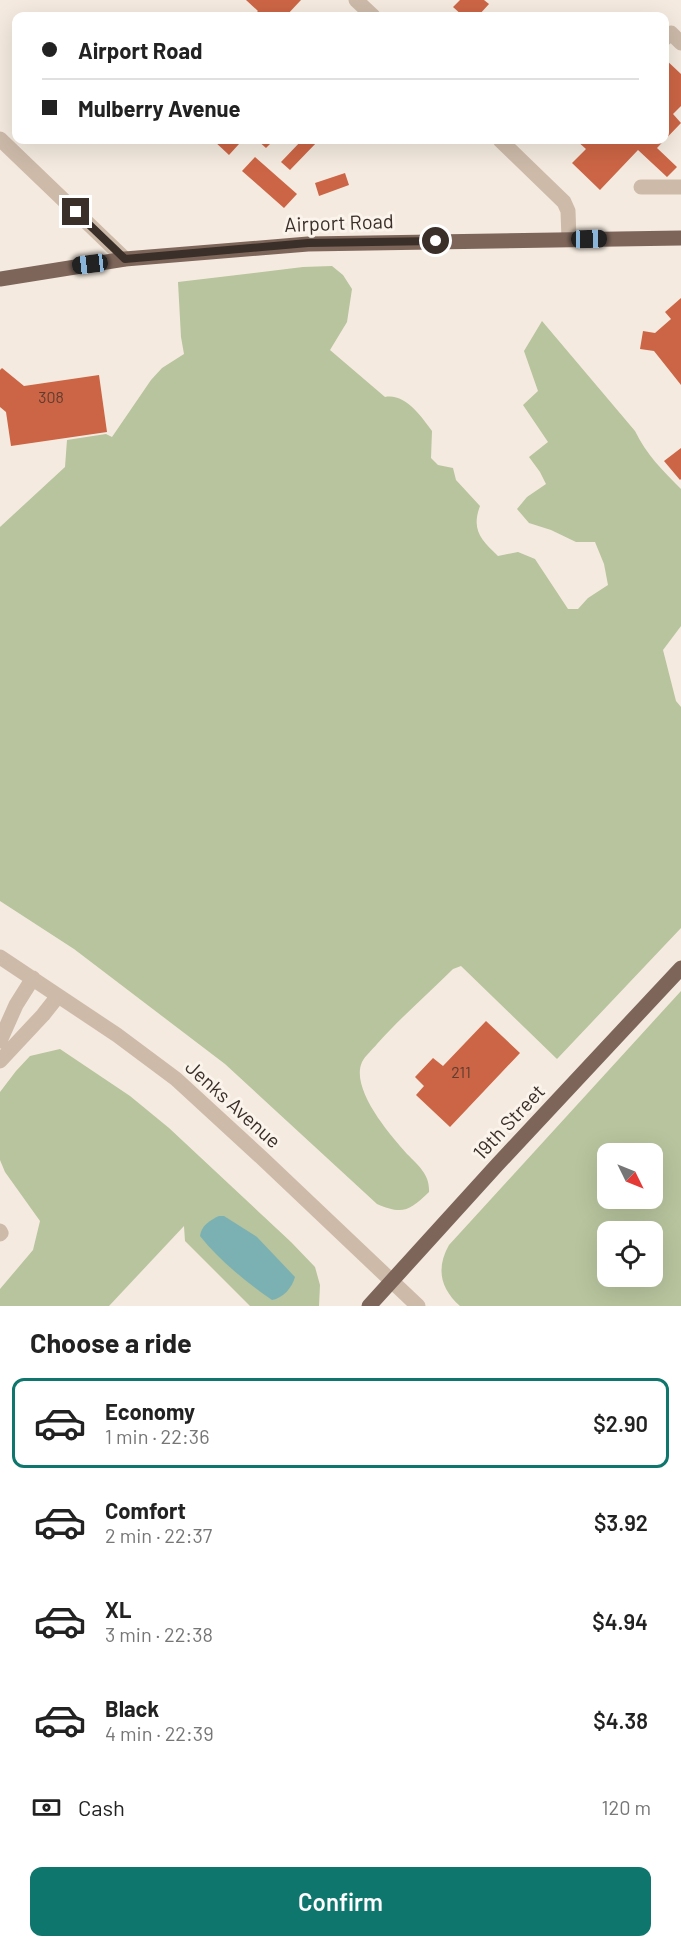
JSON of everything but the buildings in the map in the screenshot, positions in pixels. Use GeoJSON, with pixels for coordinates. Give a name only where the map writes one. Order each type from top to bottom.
{"type":"FeatureCollection","features":[{"type":"Feature","properties":{"kind":"main road","name":"Airport Road"},"geometry":{"type":"LineString","coordinates":[[0,279],[125,259],[308,243],[681,238]]}},
{"type":"Feature","properties":{"kind":"main road","name":"19th Street"},"geometry":{"type":"LineString","coordinates":[[369,1306],[681,968]]}},
{"type":"Feature","properties":{"kind":"street"},"geometry":{"type":"LineString","coordinates":[[356,0],[369,12]]}},
{"type":"Feature","properties":{"kind":"street"},"geometry":{"type":"LineString","coordinates":[[669,35],[671,33],[681,43]]}},
{"type":"Feature","properties":{"kind":"street"},"geometry":{"type":"LineString","coordinates":[[0,139],[125,259]]}},
{"type":"Feature","properties":{"kind":"street"},"geometry":{"type":"LineString","coordinates":[[504,144],[565,204],[569,239]]}},
{"type":"Feature","properties":{"kind":"street"},"geometry":{"type":"LineString","coordinates":[[641,187],[681,187]]}},
{"type":"Feature","properties":{"kind":"street","name":"Jenks Avenue"},"geometry":{"type":"LineString","coordinates":[[0,957],[117,1035],[176,1079],[393,1280],[418,1306]]}},
{"type":"Feature","properties":{"kind":"street"},"geometry":{"type":"LineString","coordinates":[[0,1041],[16,1005],[33,978]]}},
{"type":"Feature","properties":{"kind":"street"},"geometry":{"type":"LineString","coordinates":[[0,1061],[58,996]]}},
{"type":"Feature","properties":{"kind":"green space"},"geometry":{"type":"Polygon","coordinates":[[[332,266],[343,275],[352,289],[347,322],[330,350],[385,397],[406,402],[418,413],[432,431],[431,458],[438,465],[453,468],[456,480],[480,506],[477,514],[477,528],[482,539],[498,556],[518,552],[535,559],[568,609],[578,609],[588,598],[608,585],[604,564],[595,542],[576,542],[529,523],[517,509],[527,497],[546,484],[529,457],[548,442],[523,405],[538,391],[524,351],[542,321],[635,431],[655,462],[681,489],[681,626],[663,650],[676,701],[681,707],[681,928],[557,1059],[461,966],[453,969],[395,1024],[365,1057],[360,1073],[366,1098],[382,1124],[423,1171],[428,1181],[429,1192],[411,1207],[400,1210],[377,1204],[225,1064],[74,949],[0,901],[0,527],[65,467],[67,440],[106,434],[112,437],[151,380],[162,368],[184,354],[178,282],[303,267],[332,266]]]}},
{"type":"Feature","properties":{"kind":"green space"},"geometry":{"type":"Polygon","coordinates":[[[681,991],[681,1306],[460,1306],[444,1285],[441,1270],[449,1245],[681,991]]]}},
{"type":"Feature","properties":{"kind":"green space"},"geometry":{"type":"Polygon","coordinates":[[[60,1049],[130,1096],[169,1128],[291,1242],[315,1267],[320,1285],[319,1306],[250,1306],[185,1241],[184,1226],[109,1306],[0,1306],[0,1289],[33,1250],[40,1221],[5,1172],[0,1160],[0,1092],[30,1056],[60,1049]]]}},
{"type":"Feature","properties":{"kind":"water"},"geometry":{"type":"Polygon","coordinates":[[[224,1216],[257,1237],[295,1277],[283,1295],[272,1300],[252,1286],[216,1254],[200,1236],[202,1229],[212,1219],[224,1216]]]}},
{"type":"Feature","properties":{"kind":"route"},"geometry":{"type":"LineString","coordinates":[[76,212],[125,259],[308,243],[436,241]]}}]}
